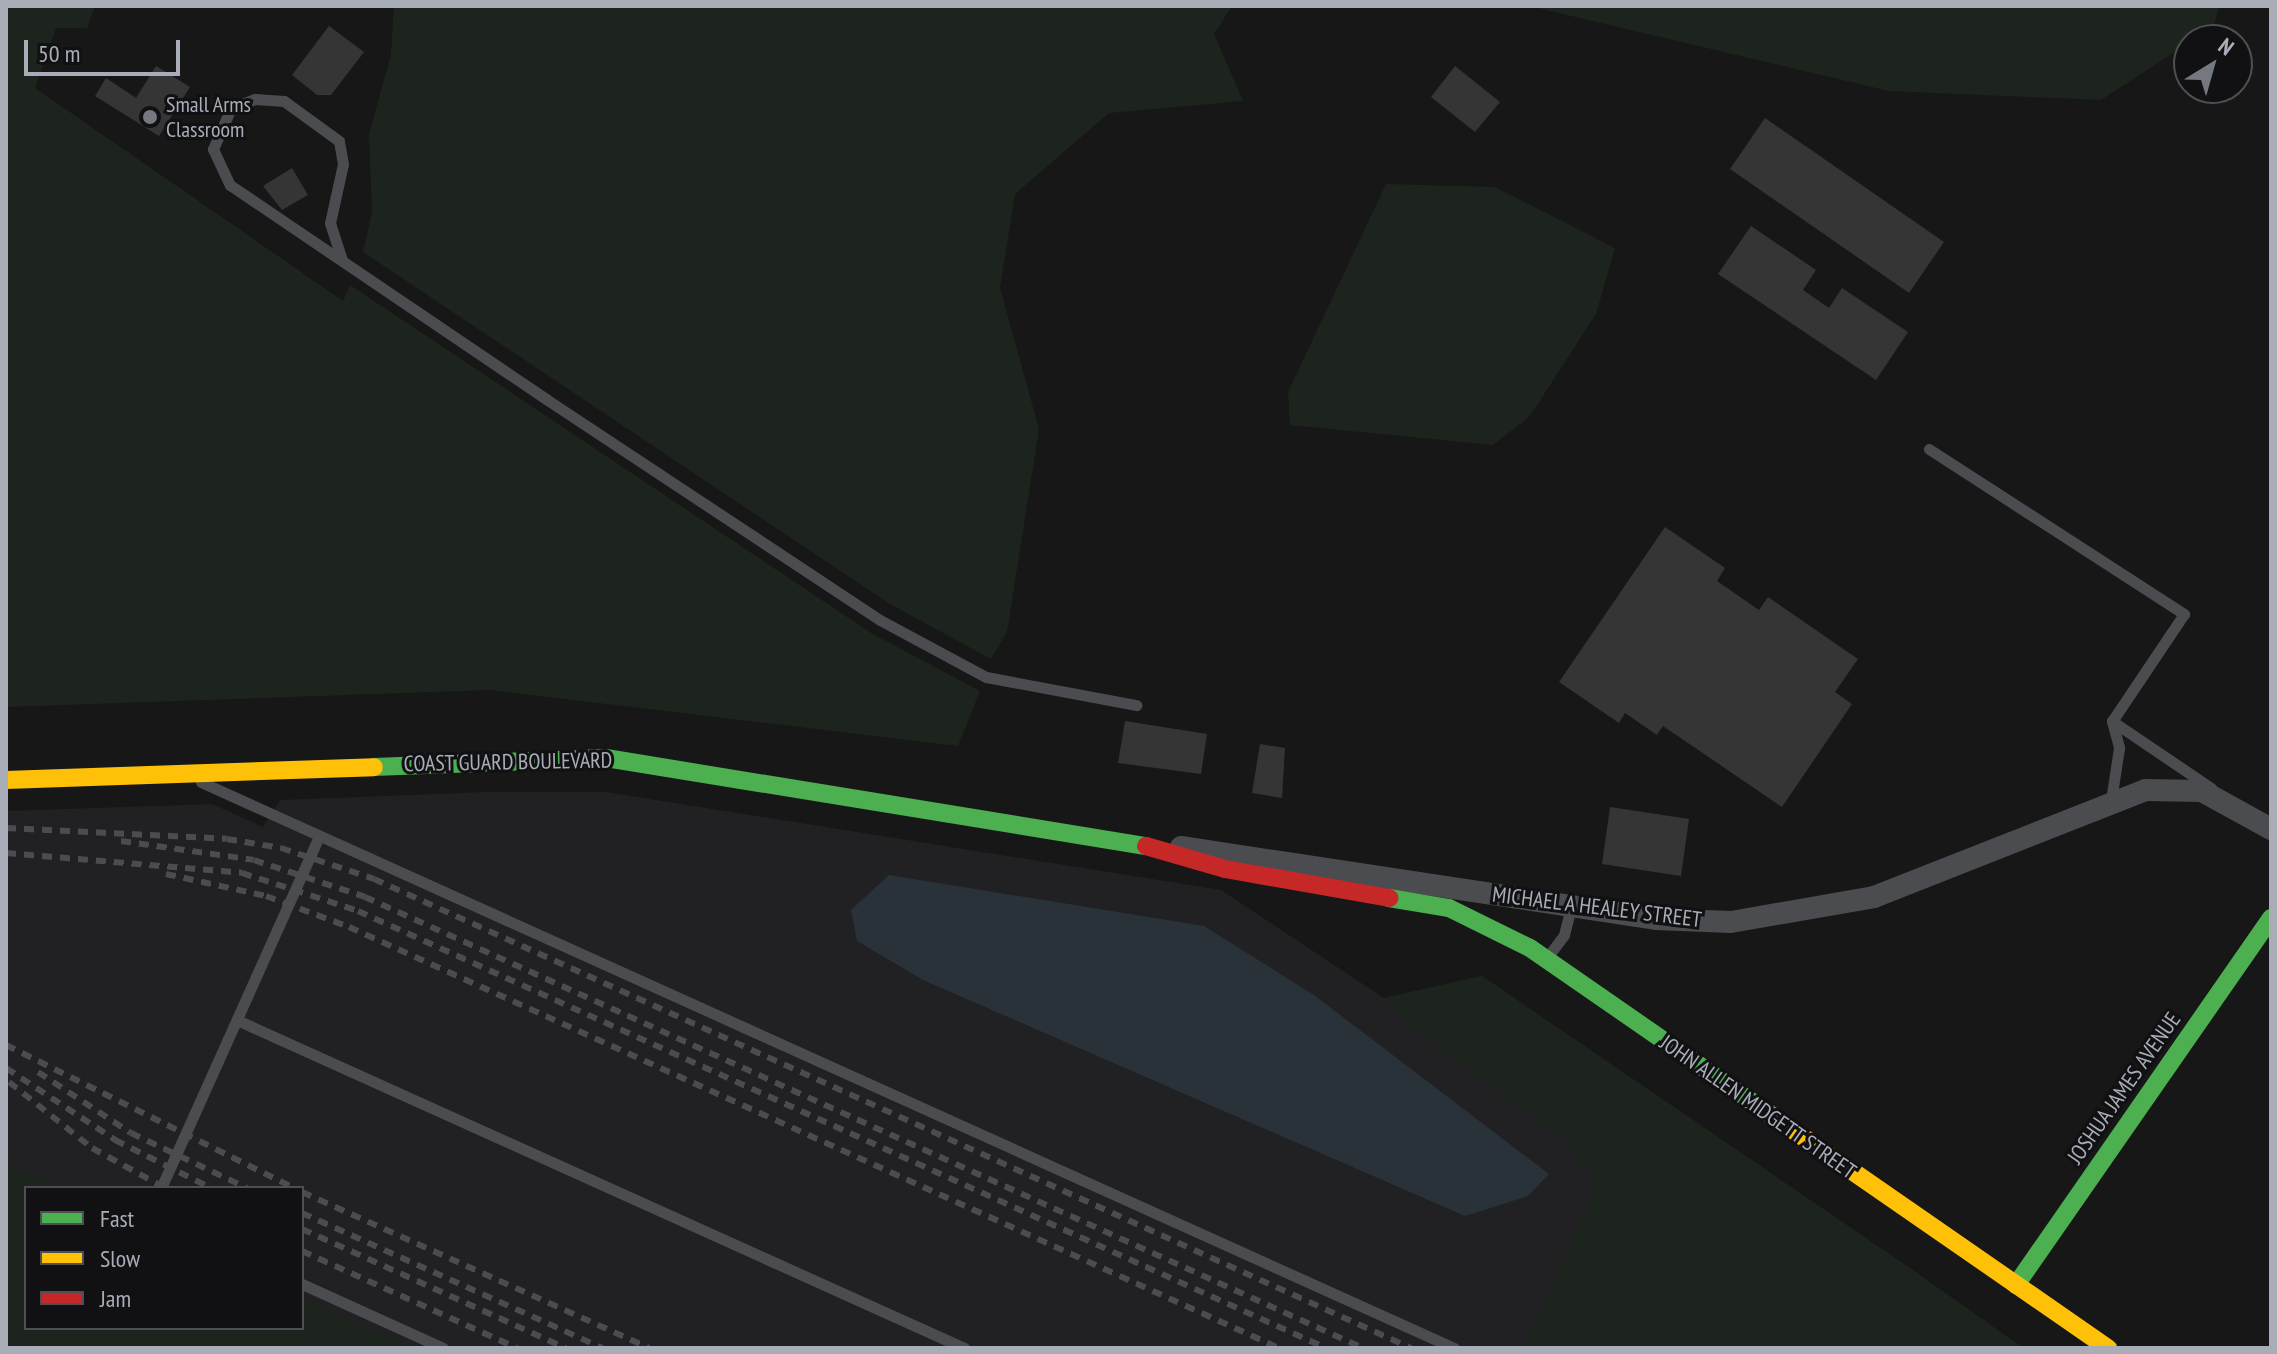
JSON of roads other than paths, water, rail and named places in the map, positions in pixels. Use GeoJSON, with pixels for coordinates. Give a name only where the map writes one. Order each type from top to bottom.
{"type":"FeatureCollection","features":[{"type":"Feature","properties":{"kind":"street","name":"COAST GUARD BOULEVARD"},"geometry":{"type":"LineString","coordinates":[[6,780],[606,758],[1227,860]]}},
{"type":"Feature","properties":{"kind":"street","name":"MICHAEL A HEALEY STREET"},"geometry":{"type":"LineString","coordinates":[[1227,860],[1696,921],[1810,914],[1911,883],[2111,800],[2183,788],[2240,808],[2271,829]]}},
{"type":"Feature","properties":{"kind":"street","name":"JOHN ALLEN MIDGETT STREET"},"geometry":{"type":"LineString","coordinates":[[1227,860],[1258,890],[1331,902],[1393,900],[1469,914],[1546,959],[2108,1348]]}},
{"type":"Feature","properties":{"kind":"street","name":"JOSHUA JAMES AVENUE"},"geometry":{"type":"LineString","coordinates":[[2016,1285],[2271,918]]}},
{"type":"Feature","properties":{"kind":"lane"},"geometry":{"type":"LineString","coordinates":[[342,260],[330,223],[343,164],[339,141],[284,101],[255,99],[231,108],[213,149],[220,172],[342,260],[936,656],[1035,690],[1136,705]]}},
{"type":"Feature","properties":{"kind":"lane"},"geometry":{"type":"LineString","coordinates":[[1929,449],[2184,614],[2112,721],[2119,748],[2111,800]]}},
{"type":"Feature","properties":{"kind":"lane"},"geometry":{"type":"LineString","coordinates":[[2112,721],[2240,808]]}},
{"type":"Feature","properties":{"kind":"lane"},"geometry":{"type":"LineString","coordinates":[[181,773],[1454,1348]]}},
{"type":"Feature","properties":{"kind":"lane"},"geometry":{"type":"LineString","coordinates":[[162,1186],[319,837]]}},
{"type":"Feature","properties":{"kind":"lane"},"geometry":{"type":"LineString","coordinates":[[1546,959],[1564,935],[1571,906]]}},
{"type":"Feature","properties":{"kind":"lane"},"geometry":{"type":"LineString","coordinates":[[237,1020],[964,1348]]}},
{"type":"Feature","properties":{"kind":"lane"},"geometry":{"type":"LineString","coordinates":[[304,1285],[443,1348]]}},
{"type":"Feature","properties":{"kind":"railway"},"geometry":{"type":"LineString","coordinates":[[6,828],[227,839],[281,848],[374,879],[1411,1348]]}},
{"type":"Feature","properties":{"kind":"railway"},"geometry":{"type":"LineString","coordinates":[[121,841],[254,860],[365,897],[1363,1348]]}},
{"type":"Feature","properties":{"kind":"railway"},"geometry":{"type":"LineString","coordinates":[[6,853],[242,873],[358,911],[1326,1348]]}},
{"type":"Feature","properties":{"kind":"railway"},"geometry":{"type":"LineString","coordinates":[[166,874],[266,896],[349,927],[1279,1348]]}},
{"type":"Feature","properties":{"kind":"railway"},"geometry":{"type":"LineString","coordinates":[[6,1045],[290,1186]]}},
{"type":"Feature","properties":{"kind":"railway"},"geometry":{"type":"LineString","coordinates":[[6,1068],[115,1140],[207,1186]]}},
{"type":"Feature","properties":{"kind":"railway"},"geometry":{"type":"LineString","coordinates":[[38,1072],[131,1133],[243,1186]]}},
{"type":"Feature","properties":{"kind":"railway"},"geometry":{"type":"LineString","coordinates":[[9,1082],[92,1148],[161,1186]]}},
{"type":"Feature","properties":{"kind":"railway"},"geometry":{"type":"LineString","coordinates":[[304,1193],[649,1348]]}},
{"type":"Feature","properties":{"kind":"railway"},"geometry":{"type":"LineString","coordinates":[[304,1214],[602,1348]]}},
{"type":"Feature","properties":{"kind":"railway"},"geometry":{"type":"LineString","coordinates":[[304,1230],[565,1348]]}},
{"type":"Feature","properties":{"kind":"railway"},"geometry":{"type":"LineString","coordinates":[[304,1252],[517,1348]]}},
{"type":"Feature","properties":{"kind":"place","name":"Small Arms Classroom"},"geometry":{"type":"Point","coordinates":[150,117]}}]}
